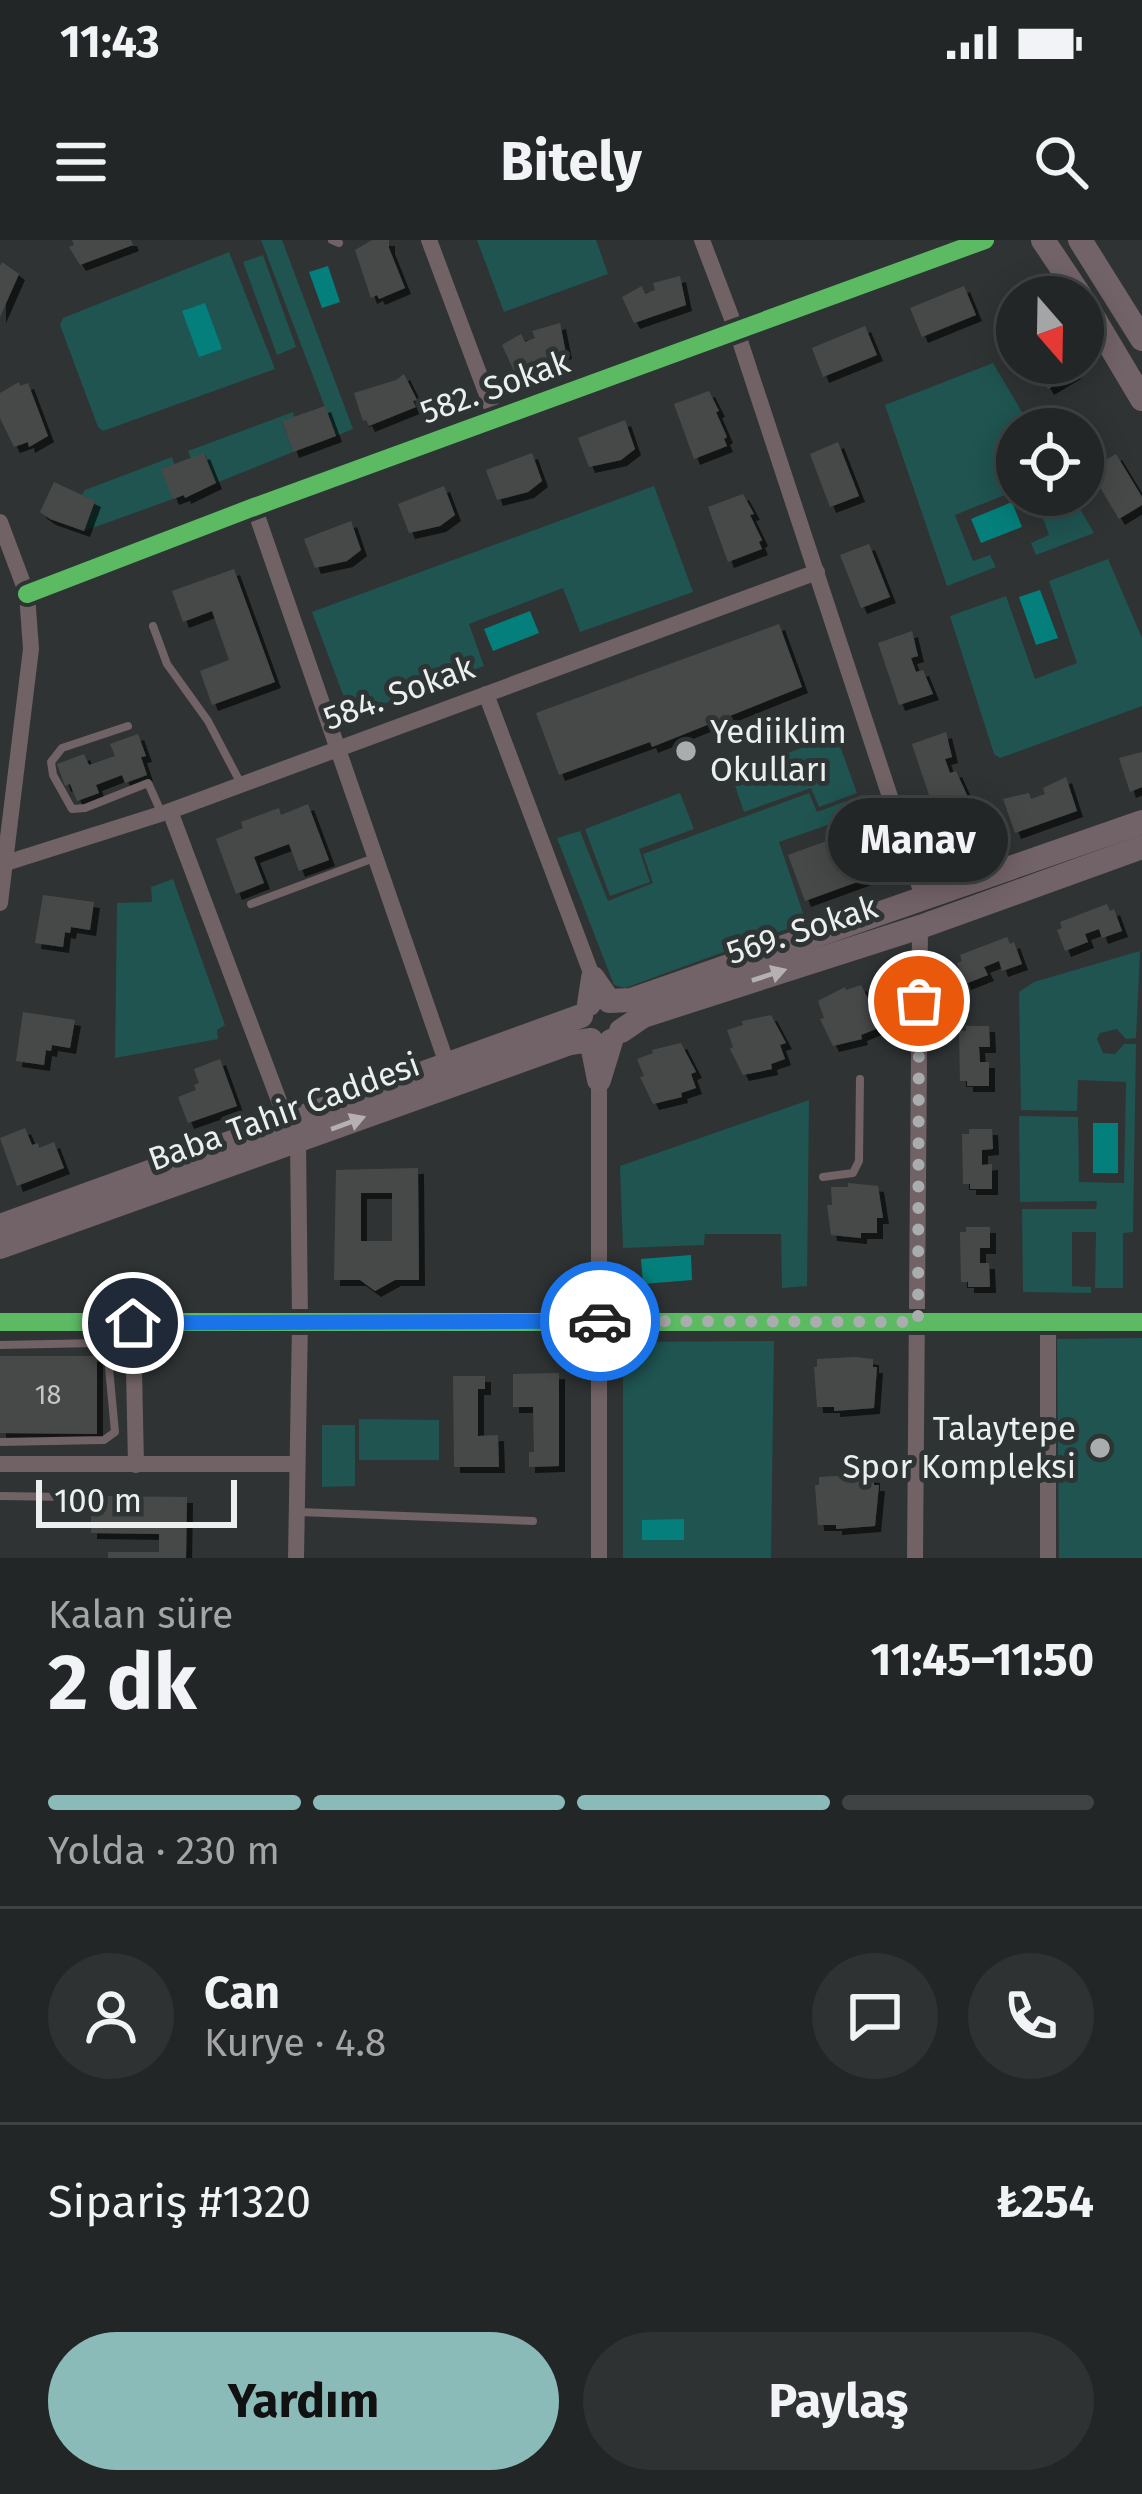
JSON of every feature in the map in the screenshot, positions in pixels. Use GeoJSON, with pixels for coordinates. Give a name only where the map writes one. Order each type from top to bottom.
{"type":"FeatureCollection","features":[{"type":"Feature","properties":{"kind":"street"},"geometry":{"type":"LineString","coordinates":[[429,240],[496,419]]}},
{"type":"Feature","properties":{"kind":"street"},"geometry":{"type":"LineString","coordinates":[[702,240],[737,332],[924,900]]}},
{"type":"Feature","properties":{"kind":"street","name":"582. Sokak"},"geometry":{"type":"LineString","coordinates":[[27,594],[985,240]]}},
{"type":"Feature","properties":{"kind":"street"},"geometry":{"type":"LineString","coordinates":[[1043,240],[1067,276]]}},
{"type":"Feature","properties":{"kind":"street"},"geometry":{"type":"LineString","coordinates":[[1080,240],[1142,339]]}},
{"type":"Feature","properties":{"kind":"street"},"geometry":{"type":"LineString","coordinates":[[1104,336],[1142,399]]}},
{"type":"Feature","properties":{"kind":"street"},"geometry":{"type":"LineString","coordinates":[[254,507],[447,1064]]}},
{"type":"Feature","properties":{"kind":"street"},"geometry":{"type":"LineString","coordinates":[[0,522],[27,594],[31,649],[0,903]]}},
{"type":"Feature","properties":{"kind":"street","name":"584. Sokak"},"geometry":{"type":"LineString","coordinates":[[3,865],[166,812],[817,572]]}},
{"type":"Feature","properties":{"kind":"street"},"geometry":{"type":"LineString","coordinates":[[487,694],[593,978],[600,1022],[599,1558]]}},
{"type":"Feature","properties":{"kind":"street"},"geometry":{"type":"LineString","coordinates":[[166,812],[292,1132],[300,1322],[296,1558]]}},
{"type":"Feature","properties":{"kind":"street"},"geometry":{"type":"LineString","coordinates":[[600,1022],[631,1000],[1142,822]]}},
{"type":"Feature","properties":{"kind":"street","name":"569. Sokak"},"geometry":{"type":"LineString","coordinates":[[600,1022],[643,1016],[920,927],[1142,847]]}},
{"type":"Feature","properties":{"kind":"street"},"geometry":{"type":"LineString","coordinates":[[915,1558],[920,927]]}},
{"type":"Feature","properties":{"kind":"street","name":"Baba Tahir Caddesi"},"geometry":{"type":"LineString","coordinates":[[0,1226],[570,1042],[600,1022]]}},
{"type":"Feature","properties":{"kind":"street","name":"Baba Tahir Caddesi"},"geometry":{"type":"LineString","coordinates":[[0,1247],[292,1132],[447,1064],[600,1022]]}},
{"type":"Feature","properties":{"kind":"street"},"geometry":{"type":"LineString","coordinates":[[0,1322],[1142,1322]]}},
{"type":"Feature","properties":{"kind":"street"},"geometry":{"type":"LineString","coordinates":[[1048,1322],[1048,1558]]}},
{"type":"Feature","properties":{"kind":"street"},"geometry":{"type":"LineString","coordinates":[[133,1323],[136,1465]]}},
{"type":"Feature","properties":{"kind":"street"},"geometry":{"type":"LineString","coordinates":[[0,1464],[296,1464]]}},
{"type":"Feature","properties":{"kind":"lane"},"geometry":{"type":"LineString","coordinates":[[153,626],[167,664],[208,721],[241,783]]}},
{"type":"Feature","properties":{"kind":"lane"},"geometry":{"type":"LineString","coordinates":[[128,726],[62,748],[51,762],[53,775],[72,809],[148,783],[166,812]]}},
{"type":"Feature","properties":{"kind":"lane"},"geometry":{"type":"LineString","coordinates":[[251,904],[375,857]]}},
{"type":"Feature","properties":{"kind":"lane"},"geometry":{"type":"LineString","coordinates":[[824,1177],[853,1173],[859,1161],[860,1079]]}},
{"type":"Feature","properties":{"kind":"lane"},"geometry":{"type":"LineString","coordinates":[[0,1345],[107,1346],[115,1432],[104,1440],[0,1442]]}},
{"type":"Feature","properties":{"kind":"lane"},"geometry":{"type":"LineString","coordinates":[[0,1496],[68,1497]]}},
{"type":"Feature","properties":{"kind":"lane"},"geometry":{"type":"LineString","coordinates":[[298,1512],[533,1521]]}},
{"type":"Feature","properties":{"kind":"shaded area"},"geometry":{"type":"Polygon","coordinates":[[[261,240],[282,240],[353,429],[336,436],[261,240]]]}},
{"type":"Feature","properties":{"kind":"shaded area"},"geometry":{"type":"Polygon","coordinates":[[[477,240],[596,240],[608,274],[504,312],[477,240]]]}},
{"type":"Feature","properties":{"kind":"shaded area"},"geometry":{"type":"Polygon","coordinates":[[[229,252],[275,369],[103,431],[60,325],[63,318],[229,252]]]}},
{"type":"Feature","properties":{"kind":"shaded area"},"geometry":{"type":"Polygon","coordinates":[[[263,255],[296,347],[277,355],[243,262],[263,255]]]}},
{"type":"Feature","properties":{"kind":"shaded area"},"geometry":{"type":"Polygon","coordinates":[[[328,266],[340,302],[322,308],[309,272],[328,266]]]}},
{"type":"Feature","properties":{"kind":"shaded area"},"geometry":{"type":"Polygon","coordinates":[[[205,303],[222,349],[199,357],[182,311],[205,303]]]}},
{"type":"Feature","properties":{"kind":"shaded area"},"geometry":{"type":"Polygon","coordinates":[[[993,363],[996,384],[1005,384],[1020,408],[996,408],[996,498],[955,515],[973,561],[990,555],[996,567],[947,586],[885,405],[993,363]]]}},
{"type":"Feature","properties":{"kind":"shaded area"},"geometry":{"type":"Polygon","coordinates":[[[293,412],[294,417],[282,422],[293,452],[216,483],[205,454],[191,459],[188,451],[293,412]]]}},
{"type":"Feature","properties":{"kind":"shaded area"},"geometry":{"type":"Polygon","coordinates":[[[172,457],[174,464],[162,469],[173,499],[84,531],[95,502],[82,495],[85,490],[172,457]]]}},
{"type":"Feature","properties":{"kind":"shaded area"},"geometry":{"type":"Polygon","coordinates":[[[654,486],[693,592],[580,632],[563,588],[469,624],[484,666],[351,716],[312,612],[654,486]]]}},
{"type":"Feature","properties":{"kind":"shaded area"},"geometry":{"type":"Polygon","coordinates":[[[996,509],[996,516],[1018,516],[1022,527],[981,543],[971,519],[996,509]]]}},
{"type":"Feature","properties":{"kind":"shaded area"},"geometry":{"type":"Polygon","coordinates":[[[1042,516],[1084,516],[1094,533],[1036,555],[1031,543],[1049,535],[1042,516]]]}},
{"type":"Feature","properties":{"kind":"shaded area"},"geometry":{"type":"Polygon","coordinates":[[[1108,559],[1142,638],[1142,706],[1000,758],[994,754],[950,616],[1006,596],[1035,679],[1077,663],[1049,581],[1108,559]]]}},
{"type":"Feature","properties":{"kind":"shaded area"},"geometry":{"type":"Polygon","coordinates":[[[1040,590],[1058,638],[1036,645],[1019,597],[1040,590]]]}},
{"type":"Feature","properties":{"kind":"shaded area"},"geometry":{"type":"Polygon","coordinates":[[[530,611],[539,633],[493,651],[484,629],[530,611]]]}},
{"type":"Feature","properties":{"kind":"shaded area"},"geometry":{"type":"Polygon","coordinates":[[[836,735],[857,793],[819,807],[811,788],[744,812],[731,774],[836,735]]]}},
{"type":"Feature","properties":{"kind":"shaded area"},"geometry":{"type":"Polygon","coordinates":[[[680,793],[694,829],[639,849],[650,882],[610,896],[585,829],[680,793]]]}},
{"type":"Feature","properties":{"kind":"shaded area"},"geometry":{"type":"Polygon","coordinates":[[[809,793],[817,812],[863,795],[870,810],[779,842],[806,922],[625,988],[614,985],[557,838],[580,831],[608,901],[653,883],[643,854],[809,793]]]}},
{"type":"Feature","properties":{"kind":"shaded area"},"geometry":{"type":"Polygon","coordinates":[[[173,879],[225,1025],[217,1030],[218,1039],[115,1058],[117,903],[152,902],[151,887],[173,879]]]}},
{"type":"Feature","properties":{"kind":"shaded area"},"geometry":{"type":"Polygon","coordinates":[[[1140,951],[1136,1038],[1126,1039],[1117,1029],[1100,1033],[1097,1039],[1103,1053],[1115,1054],[1124,1044],[1136,1044],[1133,1232],[1123,1233],[1123,1288],[1095,1288],[1096,1232],[1072,1232],[1072,1286],[1091,1287],[1091,1293],[1023,1292],[1022,1209],[1096,1209],[1097,1201],[1020,1202],[1019,1116],[1078,1117],[1079,1182],[1124,1183],[1126,1082],[1078,1080],[1077,1111],[1021,1110],[1019,992],[1034,982],[1140,951]]]}},
{"type":"Feature","properties":{"kind":"shaded area"},"geometry":{"type":"Polygon","coordinates":[[[809,1100],[807,1286],[782,1288],[781,1234],[705,1234],[704,1245],[623,1248],[620,1166],[809,1100]]]}},
{"type":"Feature","properties":{"kind":"shaded area"},"geometry":{"type":"Polygon","coordinates":[[[1093,1123],[1118,1123],[1118,1173],[1093,1173],[1093,1123]]]}},
{"type":"Feature","properties":{"kind":"shaded area"},"geometry":{"type":"Polygon","coordinates":[[[691,1255],[692,1280],[643,1284],[641,1259],[691,1255]]]}},
{"type":"Feature","properties":{"kind":"shaded area","name":"Talaytepe Spor Kompleksi"},"geometry":{"type":"Polygon","coordinates":[[[1142,1338],[1142,1558],[1059,1558],[1057,1339],[1142,1338]]]}},
{"type":"Feature","properties":{"kind":"shaded area"},"geometry":{"type":"Polygon","coordinates":[[[774,1341],[771,1558],[623,1558],[623,1346],[628,1342],[774,1341]]]}},
{"type":"Feature","properties":{"kind":"shaded area"},"geometry":{"type":"Polygon","coordinates":[[[359,1419],[439,1420],[439,1460],[359,1460],[359,1419]]]}},
{"type":"Feature","properties":{"kind":"shaded area"},"geometry":{"type":"Polygon","coordinates":[[[322,1425],[355,1425],[355,1486],[322,1487],[322,1425]]]}},
{"type":"Feature","properties":{"kind":"shaded area"},"geometry":{"type":"Polygon","coordinates":[[[684,1519],[684,1540],[642,1540],[642,1520],[684,1519]]]}},
{"type":"Feature","properties":{"kind":"building"},"geometry":{"type":"Polygon","coordinates":[[[72,240],[131,240],[133,245],[80,265],[69,247],[74,245],[72,240]]]}},
{"type":"Feature","properties":{"kind":"building"},"geometry":{"type":"Polygon","coordinates":[[[372,240],[389,240],[405,288],[379,299],[377,295],[371,298],[355,250],[372,240]]]}},
{"type":"Feature","properties":{"kind":"building"},"geometry":{"type":"Polygon","coordinates":[[[2,262],[19,274],[0,317],[0,266],[2,262]]]}},
{"type":"Feature","properties":{"kind":"building"},"geometry":{"type":"Polygon","coordinates":[[[680,276],[686,305],[634,323],[622,297],[642,286],[645,294],[655,290],[653,283],[680,276]]]}},
{"type":"Feature","properties":{"kind":"building"},"geometry":{"type":"Polygon","coordinates":[[[964,286],[976,315],[922,337],[910,308],[964,286]]]}},
{"type":"Feature","properties":{"kind":"building"},"geometry":{"type":"Polygon","coordinates":[[[560,323],[566,353],[514,371],[502,345],[521,334],[525,342],[535,338],[532,331],[560,323]]]}},
{"type":"Feature","properties":{"kind":"building"},"geometry":{"type":"Polygon","coordinates":[[[865,326],[877,355],[823,377],[812,348],[865,326]]]}},
{"type":"Feature","properties":{"kind":"building"},"geometry":{"type":"Polygon","coordinates":[[[404,374],[416,407],[369,426],[354,393],[404,374]]]}},
{"type":"Feature","properties":{"kind":"building"},"geometry":{"type":"Polygon","coordinates":[[[19,382],[20,386],[28,383],[48,436],[29,447],[28,442],[14,447],[0,418],[0,393],[19,382]]]}},
{"type":"Feature","properties":{"kind":"building"},"geometry":{"type":"Polygon","coordinates":[[[709,391],[727,446],[694,459],[674,404],[709,391]]]}},
{"type":"Feature","properties":{"kind":"building"},"geometry":{"type":"Polygon","coordinates":[[[325,406],[336,436],[293,452],[282,421],[325,406]]]}},
{"type":"Feature","properties":{"kind":"building"},"geometry":{"type":"Polygon","coordinates":[[[625,420],[635,449],[621,460],[589,467],[578,438],[625,420]]]}},
{"type":"Feature","properties":{"kind":"building"},"geometry":{"type":"Polygon","coordinates":[[[838,442],[859,496],[830,507],[810,454],[838,442]]]}},
{"type":"Feature","properties":{"kind":"building"},"geometry":{"type":"Polygon","coordinates":[[[204,453],[216,483],[173,499],[161,469],[204,453]]]}},
{"type":"Feature","properties":{"kind":"building"},"geometry":{"type":"Polygon","coordinates":[[[532,453],[542,481],[528,492],[497,500],[486,470],[532,453]]]}},
{"type":"Feature","properties":{"kind":"building"},"geometry":{"type":"Polygon","coordinates":[[[1116,454],[1142,497],[1142,505],[1119,519],[1104,494],[1104,461],[1116,454]]]}},
{"type":"Feature","properties":{"kind":"building"},"geometry":{"type":"Polygon","coordinates":[[[54,482],[95,501],[84,531],[40,512],[54,482]]]}},
{"type":"Feature","properties":{"kind":"building"},"geometry":{"type":"Polygon","coordinates":[[[444,486],[455,515],[440,526],[409,533],[398,504],[444,486]]]}},
{"type":"Feature","properties":{"kind":"building"},"geometry":{"type":"Polygon","coordinates":[[[743,494],[754,514],[750,515],[762,549],[728,562],[708,507],[743,494]]]}},
{"type":"Feature","properties":{"kind":"building"},"geometry":{"type":"Polygon","coordinates":[[[351,521],[361,550],[347,561],[315,568],[304,539],[351,521]]]}},
{"type":"Feature","properties":{"kind":"building"},"geometry":{"type":"Polygon","coordinates":[[[869,544],[890,597],[861,608],[840,555],[869,544]]]}},
{"type":"Feature","properties":{"kind":"building"},"geometry":{"type":"Polygon","coordinates":[[[234,569],[275,682],[212,705],[200,671],[229,660],[212,611],[183,622],[172,591],[234,569]]]}},
{"type":"Feature","properties":{"kind":"building"},"geometry":{"type":"Polygon","coordinates":[[[779,624],[802,687],[652,747],[650,742],[559,775],[536,713],[779,624]]]}},
{"type":"Feature","properties":{"kind":"building"},"geometry":{"type":"Polygon","coordinates":[[[912,631],[918,656],[911,658],[916,672],[923,670],[933,694],[899,705],[878,643],[912,631]]]}},
{"type":"Feature","properties":{"kind":"building"},"geometry":{"type":"Polygon","coordinates":[[[946,732],[952,757],[945,759],[967,795],[933,807],[912,744],[946,732]]]}},
{"type":"Feature","properties":{"kind":"building"},"geometry":{"type":"Polygon","coordinates":[[[138,734],[147,775],[125,783],[122,775],[96,785],[99,793],[77,801],[57,764],[84,754],[89,765],[115,756],[110,744],[138,734]]]}},
{"type":"Feature","properties":{"kind":"building"},"geometry":{"type":"Polygon","coordinates":[[[1142,752],[1142,787],[1130,792],[1119,758],[1142,752]]]}},
{"type":"Feature","properties":{"kind":"building"},"geometry":{"type":"Polygon","coordinates":[[[1066,777],[1077,811],[1015,833],[1003,799],[1029,793],[1031,799],[1066,777]]]}},
{"type":"Feature","properties":{"kind":"building"},"geometry":{"type":"Polygon","coordinates":[[[308,804],[329,860],[299,871],[289,844],[254,857],[264,883],[236,894],[216,839],[243,828],[241,822],[279,808],[281,815],[308,804]]]}},
{"type":"Feature","properties":{"kind":"building"},"geometry":{"type":"Polygon","coordinates":[[[854,831],[871,877],[805,901],[788,855],[854,831]]]}},
{"type":"Feature","properties":{"kind":"building"},"geometry":{"type":"Polygon","coordinates":[[[43,895],[94,902],[90,930],[71,927],[70,933],[65,932],[63,947],[35,943],[43,895]]]}},
{"type":"Feature","properties":{"kind":"building"},"geometry":{"type":"Polygon","coordinates":[[[1107,904],[1110,911],[1114,909],[1122,931],[1102,938],[1099,929],[1085,934],[1088,942],[1065,951],[1057,930],[1062,928],[1060,922],[1107,904]]]}},
{"type":"Feature","properties":{"kind":"building"},"geometry":{"type":"Polygon","coordinates":[[[1007,937],[1010,944],[1014,942],[1022,964],[1002,971],[999,961],[984,967],[988,975],[965,984],[957,963],[962,961],[960,955],[1007,937]]]}},
{"type":"Feature","properties":{"kind":"building"},"geometry":{"type":"Polygon","coordinates":[[[861,985],[876,1014],[871,1016],[876,1029],[861,1035],[862,1039],[833,1046],[820,1019],[824,1018],[818,1001],[845,987],[861,985]]]}},
{"type":"Feature","properties":{"kind":"building"},"geometry":{"type":"Polygon","coordinates":[[[23,1012],[75,1020],[70,1048],[52,1045],[51,1051],[46,1050],[44,1065],[16,1061],[23,1012]]]}},
{"type":"Feature","properties":{"kind":"building"},"geometry":{"type":"Polygon","coordinates":[[[771,1015],[786,1043],[780,1045],[785,1059],[771,1064],[772,1069],[743,1075],[727,1030],[743,1025],[742,1021],[771,1015]]]}},
{"type":"Feature","properties":{"kind":"building"},"geometry":{"type":"Polygon","coordinates":[[[966,1026],[989,1026],[990,1047],[979,1047],[980,1062],[989,1062],[989,1086],[967,1086],[967,1081],[960,1081],[959,1031],[966,1031],[966,1026]]]}},
{"type":"Feature","properties":{"kind":"building"},"geometry":{"type":"Polygon","coordinates":[[[681,1043],[696,1072],[691,1074],[696,1088],[653,1104],[637,1059],[681,1043]]]}},
{"type":"Feature","properties":{"kind":"building"},"geometry":{"type":"Polygon","coordinates":[[[220,1059],[237,1106],[188,1123],[178,1097],[196,1090],[194,1085],[199,1083],[194,1069],[220,1059]]]}},
{"type":"Feature","properties":{"kind":"building"},"geometry":{"type":"Polygon","coordinates":[[[25,1128],[32,1145],[38,1143],[39,1148],[54,1142],[64,1168],[17,1186],[0,1138],[25,1128]]]}},
{"type":"Feature","properties":{"kind":"building"},"geometry":{"type":"Polygon","coordinates":[[[969,1129],[992,1129],[993,1149],[982,1150],[982,1165],[992,1164],[992,1189],[970,1189],[970,1184],[963,1184],[962,1134],[969,1134],[969,1129]]]}},
{"type":"Feature","properties":{"kind":"building"},"geometry":{"type":"Polygon","coordinates":[[[418,1168],[419,1280],[395,1280],[375,1291],[360,1280],[334,1280],[336,1170],[418,1168]],[[361,1193],[361,1241],[392,1241],[392,1193],[361,1193]]]}},
{"type":"Feature","properties":{"kind":"building"},"geometry":{"type":"Polygon","coordinates":[[[848,1183],[878,1186],[883,1218],[877,1218],[877,1233],[861,1233],[861,1238],[831,1235],[827,1205],[832,1205],[831,1187],[848,1187],[848,1183]]]}},
{"type":"Feature","properties":{"kind":"building"},"geometry":{"type":"Polygon","coordinates":[[[966,1227],[990,1227],[990,1248],[980,1248],[980,1263],[989,1263],[990,1287],[968,1287],[968,1282],[961,1282],[960,1232],[966,1232],[966,1227]]]}},
{"type":"Feature","properties":{"kind":"building"},"geometry":{"type":"Polygon","coordinates":[[[0,1356],[97,1356],[97,1434],[0,1433],[0,1356]]]}},
{"type":"Feature","properties":{"kind":"building"},"geometry":{"type":"Polygon","coordinates":[[[817,1359],[873,1359],[877,1367],[874,1408],[834,1411],[834,1407],[817,1407],[817,1359]]]}},
{"type":"Feature","properties":{"kind":"building"},"geometry":{"type":"Polygon","coordinates":[[[559,1373],[559,1466],[529,1467],[529,1452],[534,1452],[533,1407],[513,1407],[513,1374],[559,1373]]]}},
{"type":"Feature","properties":{"kind":"building"},"geometry":{"type":"Polygon","coordinates":[[[453,1376],[485,1376],[485,1389],[478,1389],[478,1436],[498,1435],[499,1467],[454,1467],[453,1376]]]}},
{"type":"Feature","properties":{"kind":"building"},"geometry":{"type":"Polygon","coordinates":[[[819,1477],[874,1477],[874,1485],[879,1485],[875,1526],[836,1529],[836,1525],[818,1525],[815,1485],[819,1477]]]}},
{"type":"Feature","properties":{"kind":"building"},"geometry":{"type":"Polygon","coordinates":[[[91,1496],[187,1497],[186,1558],[108,1558],[108,1552],[159,1552],[159,1534],[91,1533],[91,1496]]]}},
{"type":"Feature","properties":{"kind":"cycle path"},"geometry":{"type":"LineString","coordinates":[[27,594],[985,240]]}},
{"type":"Feature","properties":{"kind":"cycle path"},"geometry":{"type":"LineString","coordinates":[[0,1322],[1142,1322]]}},
{"type":"Feature","properties":{"kind":"way so far"},"geometry":{"type":"LineString","coordinates":[[600,1321],[918,1322],[919,1001]]}},
{"type":"Feature","properties":{"kind":"place","name":"Yediiklim Okulları"},"geometry":{"type":"Point","coordinates":[686,751]}},
{"type":"Feature","properties":{"kind":"place","name":"Manav"},"geometry":{"type":"Point","coordinates":[919,1001]}},
{"type":"Feature","properties":{"kind":"place","name":"Talaytepe Spor Kompleksi"},"geometry":{"type":"Point","coordinates":[1100,1448]}},
{"type":"Feature","properties":{"kind":"route"},"geometry":{"type":"LineString","coordinates":[[133,1323],[600,1321]]}}]}
